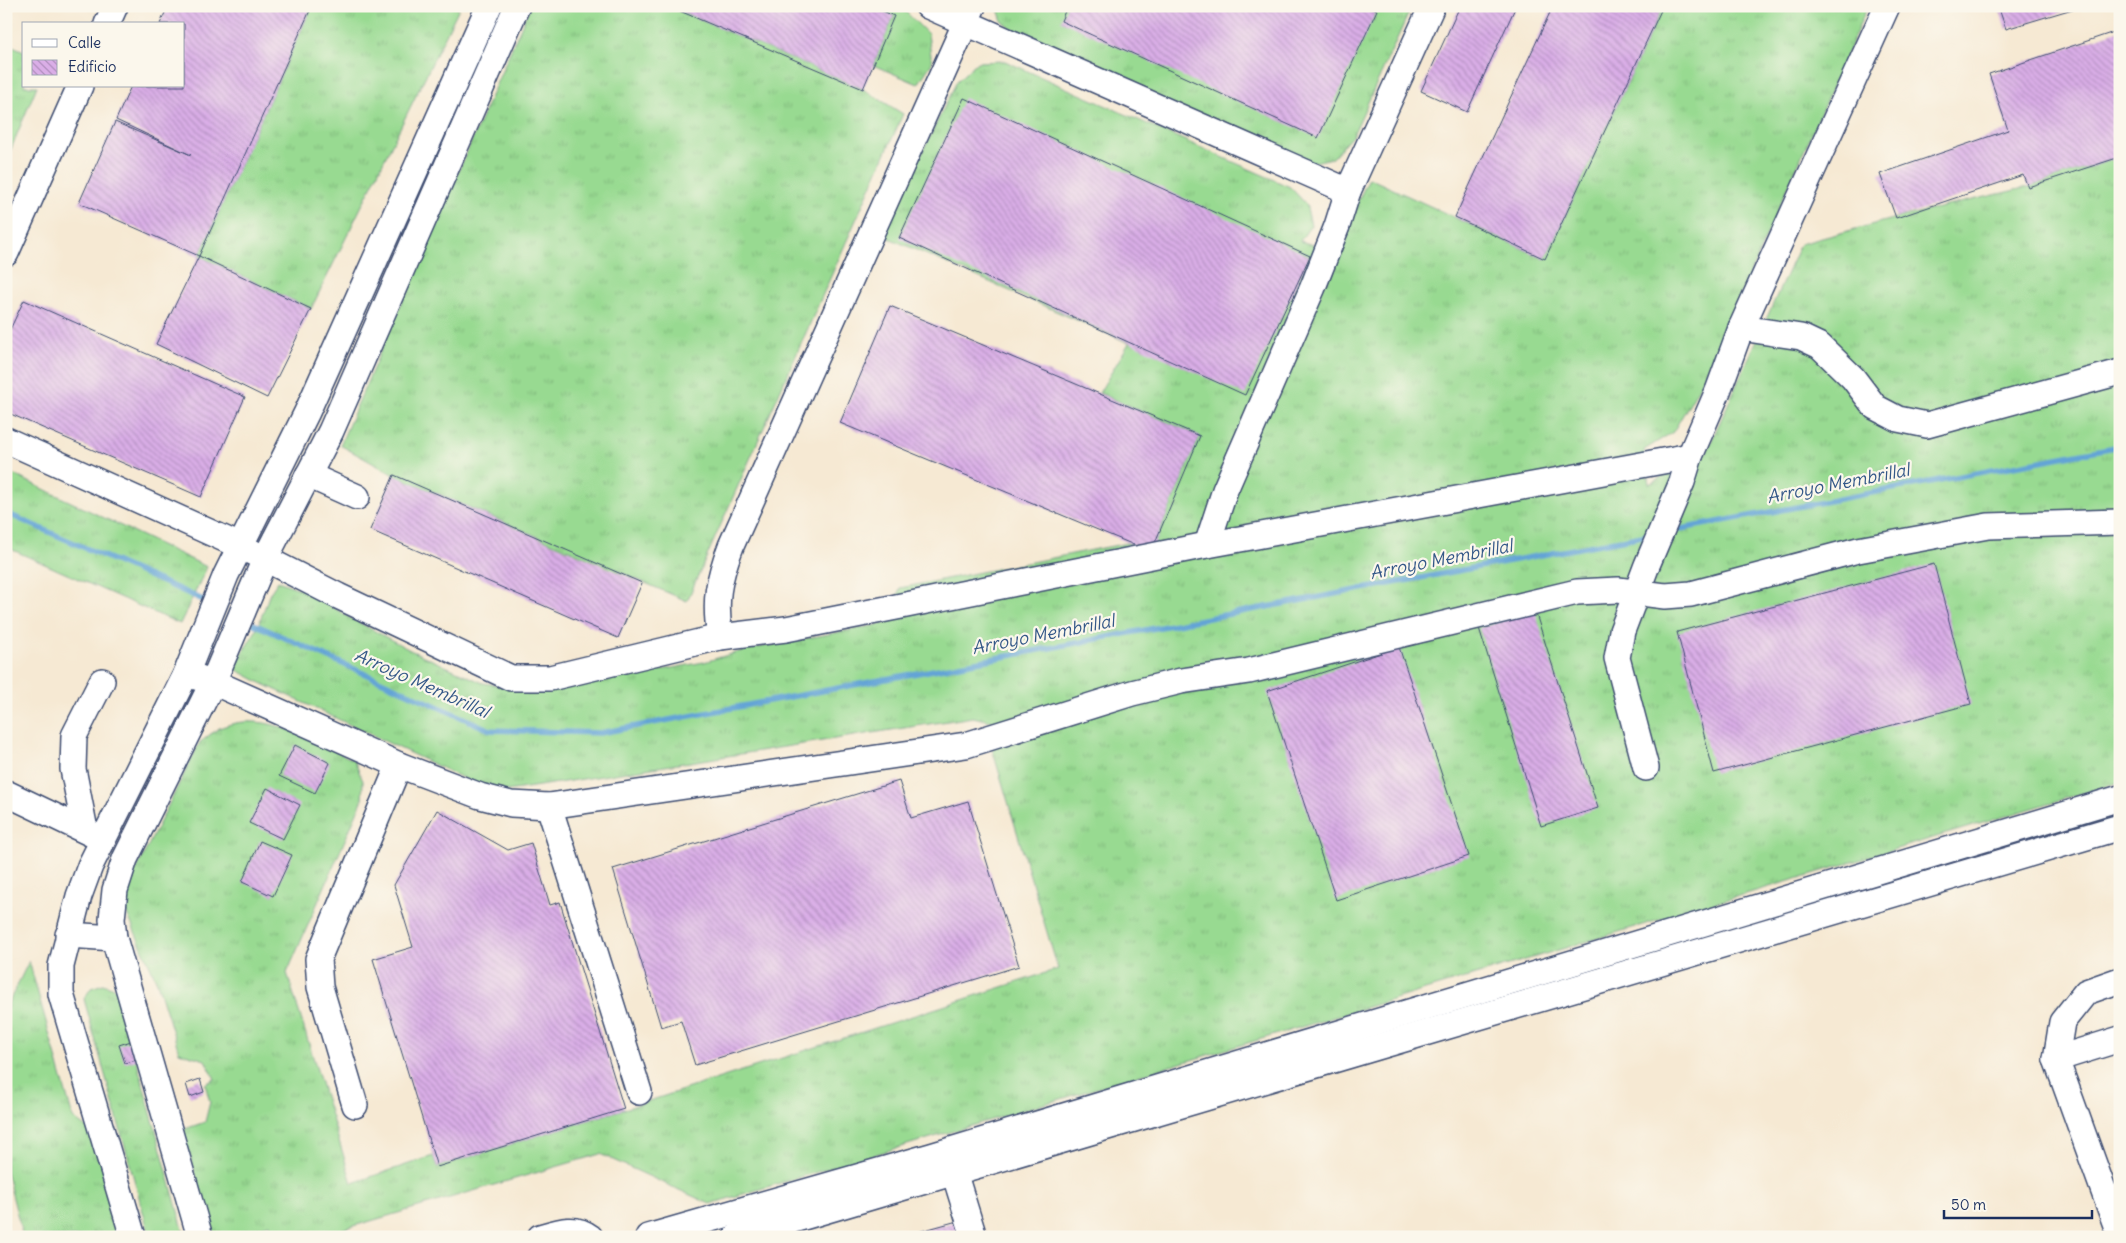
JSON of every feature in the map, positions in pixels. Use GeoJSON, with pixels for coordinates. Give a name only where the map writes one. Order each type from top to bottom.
{"type":"FeatureCollection","features":[{"type":"Feature","properties":{"kind":"street"},"geometry":{"type":"LineString","coordinates":[[108,22],[115,6]]}},
{"type":"Feature","properties":{"kind":"street"},"geometry":{"type":"LineString","coordinates":[[133,1237],[61,994],[61,966],[94,835],[186,674],[226,575],[307,412],[489,6]]}},
{"type":"Feature","properties":{"kind":"street"},"geometry":{"type":"LineString","coordinates":[[200,1237],[114,938],[112,920],[115,890],[125,859],[213,682],[265,559],[331,431],[517,6]]}},
{"type":"Feature","properties":{"kind":"street"},"geometry":{"type":"LineString","coordinates":[[928,6],[969,15],[1348,192]]}},
{"type":"Feature","properties":{"kind":"street"},"geometry":{"type":"LineString","coordinates":[[1207,545],[1225,490],[1314,287],[1348,192],[1432,6]]}},
{"type":"Feature","properties":{"kind":"street"},"geometry":{"type":"LineString","coordinates":[[1646,768],[1618,658],[1622,631],[1647,564],[1682,482],[1690,456],[1718,391],[1741,328],[1886,6]]}},
{"type":"Feature","properties":{"kind":"street"},"geometry":{"type":"LineString","coordinates":[[720,637],[716,611],[719,578],[731,546],[969,15]]}},
{"type":"Feature","properties":{"kind":"street"},"geometry":{"type":"LineString","coordinates":[[8,242],[79,88]]}},
{"type":"Feature","properties":{"kind":"street"},"geometry":{"type":"LineString","coordinates":[[1741,328],[1801,337],[1820,346],[1853,378],[1875,407],[1898,419],[1927,425],[2120,372]]}},
{"type":"Feature","properties":{"kind":"street"},"geometry":{"type":"LineString","coordinates":[[6,440],[240,546],[511,678],[550,678],[720,637],[786,629],[1207,545],[1690,456]]}},
{"type":"Feature","properties":{"kind":"street"},"geometry":{"type":"LineString","coordinates":[[308,475],[357,497]]}},
{"type":"Feature","properties":{"kind":"street"},"geometry":{"type":"LineString","coordinates":[[186,674],[213,682],[399,765],[480,796],[504,802],[549,806],[966,745],[1132,693],[1181,681],[1249,671],[1577,592],[1618,590],[1665,596],[1691,594],[1858,550],[1988,526],[2120,522]]}},
{"type":"Feature","properties":{"kind":"street"},"geometry":{"type":"LineString","coordinates":[[94,835],[73,769],[74,736],[102,681]]}},
{"type":"Feature","properties":{"kind":"street"},"geometry":{"type":"LineString","coordinates":[[354,1105],[320,987],[318,959],[399,765]]}},
{"type":"Feature","properties":{"kind":"street"},"geometry":{"type":"LineString","coordinates":[[6,793],[94,835]]}},
{"type":"Feature","properties":{"kind":"street"},"geometry":{"type":"LineString","coordinates":[[736,1237],[954,1172],[2120,798]]}},
{"type":"Feature","properties":{"kind":"street"},"geometry":{"type":"LineString","coordinates":[[549,806],[639,1092]]}},
{"type":"Feature","properties":{"kind":"street"},"geometry":{"type":"LineString","coordinates":[[648,1237],[941,1153],[2120,827]]}},
{"type":"Feature","properties":{"kind":"street"},"geometry":{"type":"LineString","coordinates":[[68,935],[114,938]]}},
{"type":"Feature","properties":{"kind":"street"},"geometry":{"type":"LineString","coordinates":[[2116,1226],[2056,1059],[2062,1022],[2086,992],[2120,980]]}},
{"type":"Feature","properties":{"kind":"street"},"geometry":{"type":"LineString","coordinates":[[2056,1059],[2120,1039]]}},
{"type":"Feature","properties":{"kind":"street"},"geometry":{"type":"LineString","coordinates":[[954,1172],[974,1237]]}},
{"type":"Feature","properties":{"kind":"street"},"geometry":{"type":"LineString","coordinates":[[540,1237],[564,1230],[582,1231],[590,1237]]}},
{"type":"Feature","properties":{"kind":"green space"},"geometry":{"type":"Polygon","coordinates":[[[312,6],[460,6],[311,309],[199,256],[312,6]]]}},
{"type":"Feature","properties":{"kind":"green space"},"geometry":{"type":"Polygon","coordinates":[[[530,6],[668,6],[863,89],[903,114],[687,601],[394,475],[340,445],[530,6]]]}},
{"type":"Feature","properties":{"kind":"green space"},"geometry":{"type":"Polygon","coordinates":[[[872,6],[892,6],[906,12],[928,34],[932,63],[918,84],[873,65],[894,16],[872,6]]]}},
{"type":"Feature","properties":{"kind":"green space"},"geometry":{"type":"Polygon","coordinates":[[[997,6],[1412,6],[1353,135],[1332,158],[1302,165],[1015,32],[1002,21],[997,6]]]}},
{"type":"Feature","properties":{"kind":"green space"},"geometry":{"type":"Polygon","coordinates":[[[1663,6],[1868,6],[1702,382],[1673,432],[1644,450],[1649,484],[1706,453],[1800,244],[1896,218],[2028,187],[2120,157],[2120,782],[710,1204],[600,1154],[316,1237],[274,1237],[270,1224],[234,1234],[235,1237],[215,1237],[182,1130],[205,1122],[210,1102],[205,1084],[215,1079],[205,1060],[179,1052],[157,982],[121,900],[200,742],[222,727],[256,722],[290,730],[354,760],[363,781],[362,801],[287,973],[352,1183],[433,1156],[437,1167],[624,1109],[1058,969],[991,745],[999,723],[973,717],[495,793],[233,668],[257,629],[270,593],[278,581],[313,594],[345,615],[410,650],[483,683],[544,692],[704,662],[745,650],[887,623],[900,588],[1128,543],[1151,552],[1200,436],[1099,393],[1129,343],[882,235],[957,81],[977,62],[1005,61],[1290,187],[1306,204],[1311,225],[1300,241],[1334,251],[1369,178],[1545,259],[1663,6]]]}},
{"type":"Feature","properties":{"kind":"green space"},"geometry":{"type":"Polygon","coordinates":[[[6,43],[22,50],[22,88],[36,88],[6,161],[6,43]]]}},
{"type":"Feature","properties":{"kind":"green space"},"geometry":{"type":"Polygon","coordinates":[[[6,471],[207,567],[180,624],[6,547],[6,471]]]}},
{"type":"Feature","properties":{"kind":"green space"},"geometry":{"type":"Polygon","coordinates":[[[29,961],[73,1118],[96,1135],[124,1237],[23,1237],[6,1171],[6,1008],[29,961]]]}},
{"type":"Feature","properties":{"kind":"green space"},"geometry":{"type":"Polygon","coordinates":[[[103,984],[117,989],[185,1237],[150,1237],[84,999],[91,988],[103,984]]]}},
{"type":"Feature","properties":{"kind":"building"},"geometry":{"type":"Polygon","coordinates":[[[168,6],[312,6],[199,256],[79,203],[115,122],[191,155],[116,120],[130,88],[185,88],[185,22],[161,22],[168,6]]]}},
{"type":"Feature","properties":{"kind":"building"},"geometry":{"type":"Polygon","coordinates":[[[668,6],[872,6],[894,16],[863,89],[668,6]]]}},
{"type":"Feature","properties":{"kind":"building"},"geometry":{"type":"Polygon","coordinates":[[[1067,6],[1369,6],[1377,10],[1318,138],[1061,21],[1067,6]]]}},
{"type":"Feature","properties":{"kind":"building"},"geometry":{"type":"Polygon","coordinates":[[[1460,6],[1516,6],[1467,112],[1421,91],[1460,6]]]}},
{"type":"Feature","properties":{"kind":"building"},"geometry":{"type":"Polygon","coordinates":[[[1553,6],[1663,6],[1545,259],[1455,217],[1553,6]]]}},
{"type":"Feature","properties":{"kind":"building"},"geometry":{"type":"Polygon","coordinates":[[[1998,6],[2079,6],[2079,7],[2006,29],[1998,6]]]}},
{"type":"Feature","properties":{"kind":"building"},"geometry":{"type":"Polygon","coordinates":[[[2120,30],[2120,157],[2028,187],[2023,175],[1896,218],[1880,174],[2008,130],[1989,74],[2120,30]]]}},
{"type":"Feature","properties":{"kind":"building"},"geometry":{"type":"Polygon","coordinates":[[[964,98],[1310,256],[1245,395],[899,238],[964,98]]]}},
{"type":"Feature","properties":{"kind":"building"},"geometry":{"type":"Polygon","coordinates":[[[199,256],[311,309],[267,398],[156,344],[199,256]]]}},
{"type":"Feature","properties":{"kind":"building"},"geometry":{"type":"Polygon","coordinates":[[[24,300],[245,397],[201,497],[6,412],[6,338],[24,300]]]}},
{"type":"Feature","properties":{"kind":"building"},"geometry":{"type":"Polygon","coordinates":[[[890,306],[1200,436],[1151,552],[840,423],[890,306]]]}},
{"type":"Feature","properties":{"kind":"building"},"geometry":{"type":"Polygon","coordinates":[[[394,475],[642,583],[618,638],[370,530],[394,475]]]}},
{"type":"Feature","properties":{"kind":"building"},"geometry":{"type":"Polygon","coordinates":[[[1934,564],[1971,704],[1714,773],[1677,632],[1934,564]]]}},
{"type":"Feature","properties":{"kind":"building"},"geometry":{"type":"Polygon","coordinates":[[[1535,611],[1598,808],[1541,826],[1479,628],[1535,611]]]}},
{"type":"Feature","properties":{"kind":"building"},"geometry":{"type":"Polygon","coordinates":[[[1399,647],[1469,856],[1336,900],[1267,691],[1399,647]]]}},
{"type":"Feature","properties":{"kind":"building"},"geometry":{"type":"Polygon","coordinates":[[[295,745],[330,763],[315,793],[279,776],[295,745]]]}},
{"type":"Feature","properties":{"kind":"building"},"geometry":{"type":"Polygon","coordinates":[[[899,781],[911,818],[968,801],[1019,966],[695,1065],[681,1021],[661,1027],[613,869],[899,781]]]}},
{"type":"Feature","properties":{"kind":"building"},"geometry":{"type":"Polygon","coordinates":[[[267,788],[300,805],[283,839],[249,823],[267,788]]]}},
{"type":"Feature","properties":{"kind":"building"},"geometry":{"type":"Polygon","coordinates":[[[437,810],[508,850],[531,843],[550,905],[560,902],[624,1109],[437,1167],[373,959],[413,947],[394,885],[437,810]]]}},
{"type":"Feature","properties":{"kind":"building"},"geometry":{"type":"Polygon","coordinates":[[[260,841],[292,855],[273,896],[242,882],[260,841]]]}},
{"type":"Feature","properties":{"kind":"building"},"geometry":{"type":"Polygon","coordinates":[[[131,1041],[137,1060],[125,1063],[119,1045],[131,1041]]]}},
{"type":"Feature","properties":{"kind":"building"},"geometry":{"type":"Polygon","coordinates":[[[200,1079],[204,1092],[190,1097],[186,1084],[200,1079]]]}},
{"type":"Feature","properties":{"kind":"building"},"geometry":{"type":"Polygon","coordinates":[[[961,1220],[966,1237],[903,1237],[903,1236],[961,1220]]]}},
{"type":"Feature","properties":{"kind":"waterway","name":"Arroyo Membrillal"},"geometry":{"type":"LineString","coordinates":[[1670,531],[2120,446]]}},
{"type":"Feature","properties":{"kind":"waterway","name":"Arroyo Membrillal"},"geometry":{"type":"LineString","coordinates":[[6,513],[210,603]]}},
{"type":"Feature","properties":{"kind":"waterway","name":"Arroyo Membrillal"},"geometry":{"type":"LineString","coordinates":[[245,620],[490,730],[600,733],[1653,534]]}}]}
